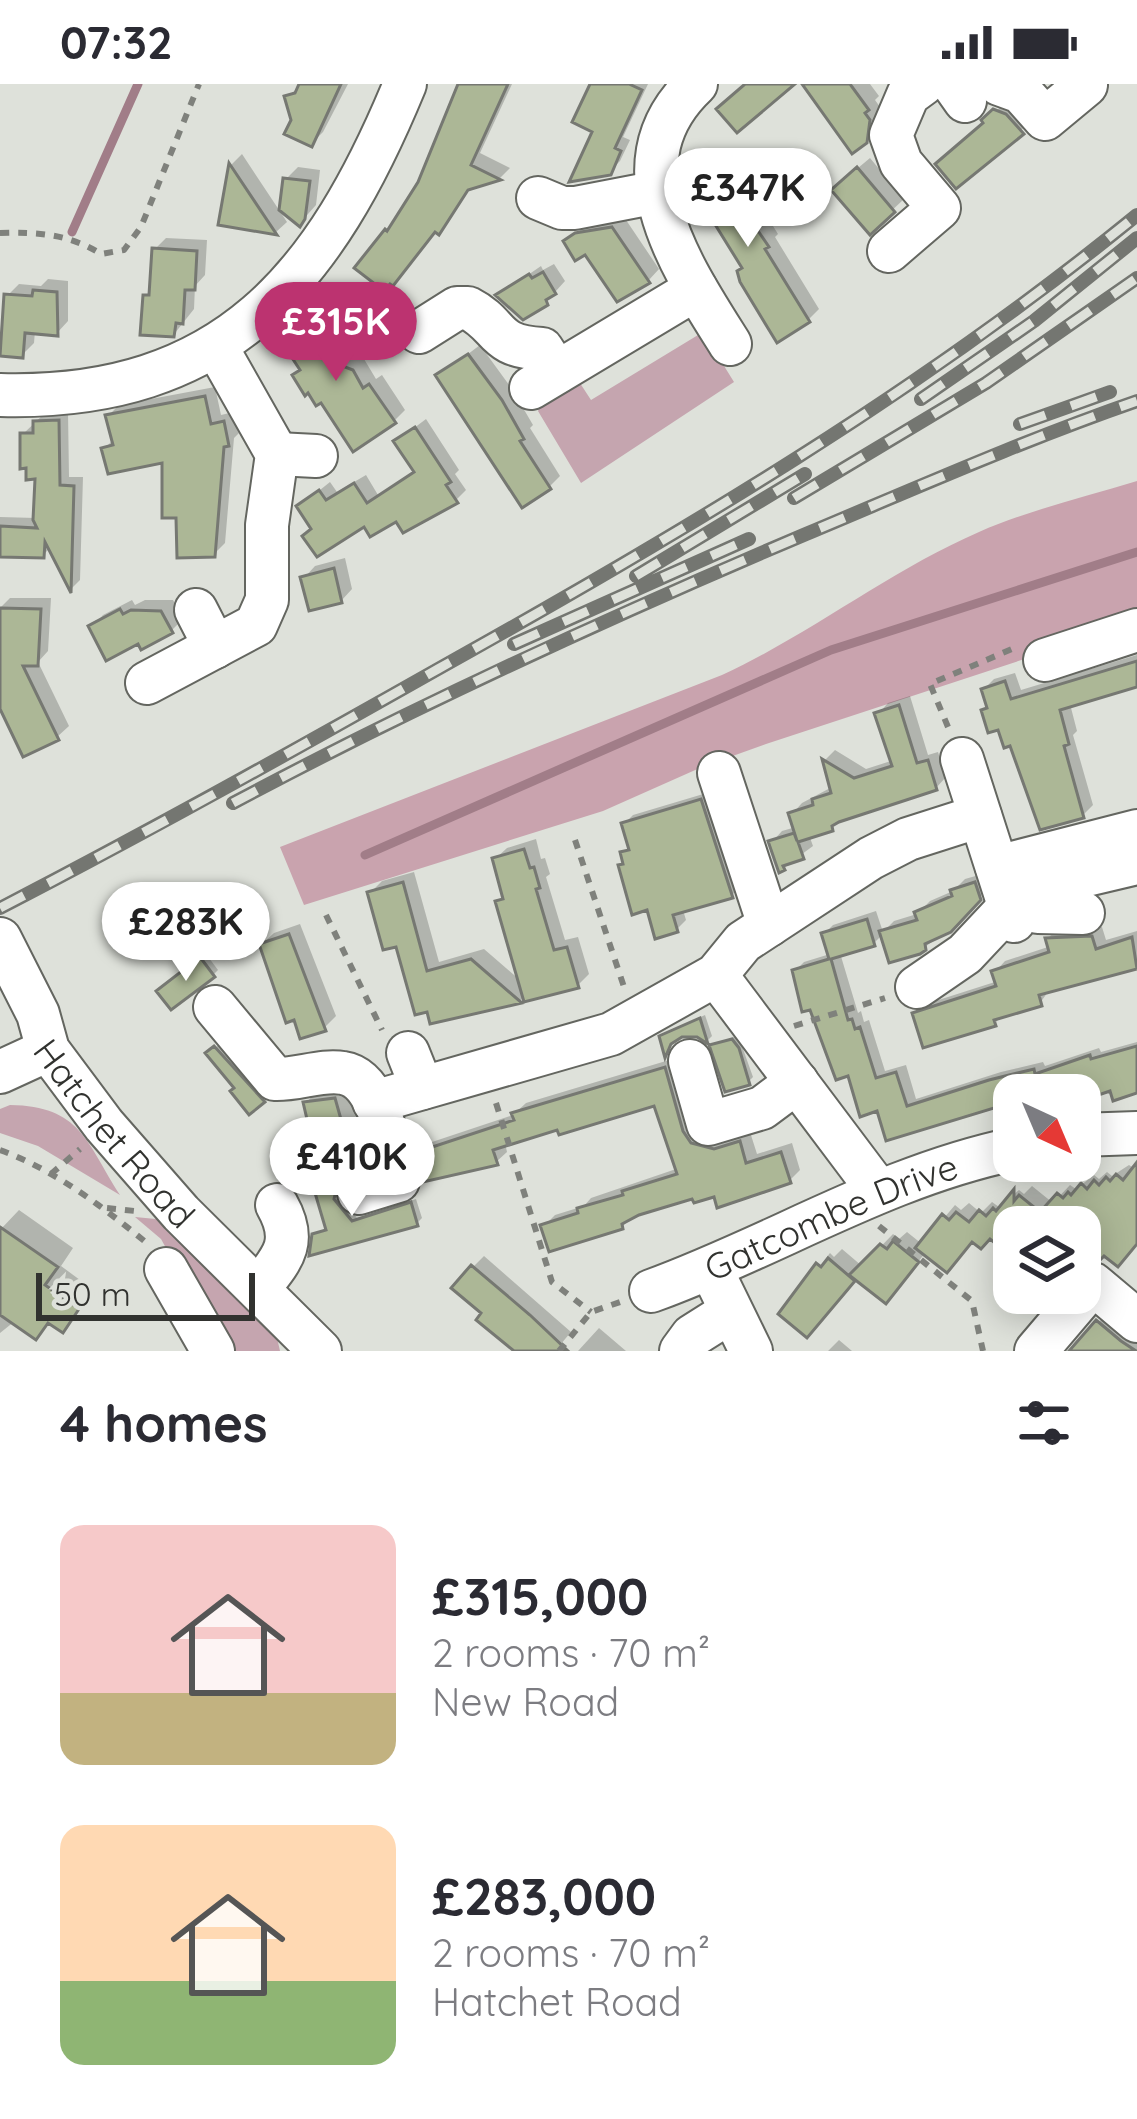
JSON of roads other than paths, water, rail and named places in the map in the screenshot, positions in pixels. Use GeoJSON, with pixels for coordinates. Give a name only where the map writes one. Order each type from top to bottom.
{"type":"FeatureCollection","features":[{"type":"Feature","properties":{"kind":"street"},"geometry":{"type":"LineString","coordinates":[[0,395],[33,396],[111,386],[218,347],[264,311],[317,251],[364,174],[405,84]]}},
{"type":"Feature","properties":{"kind":"street"},"geometry":{"type":"LineString","coordinates":[[696,84],[673,105],[654,168],[665,230],[730,344]]}},
{"type":"Feature","properties":{"kind":"street"},"geometry":{"type":"LineString","coordinates":[[972,90],[1021,92],[1046,119],[1086,86]]}},
{"type":"Feature","properties":{"kind":"street"},"geometry":{"type":"LineString","coordinates":[[889,251],[939,208],[895,151],[891,135],[915,90]]}},
{"type":"Feature","properties":{"kind":"street"},"geometry":{"type":"LineString","coordinates":[[538,198],[575,208],[658,192]]}},
{"type":"Feature","properties":{"kind":"street"},"geometry":{"type":"LineString","coordinates":[[419,332],[457,308],[468,308],[544,369],[696,289]]}},
{"type":"Feature","properties":{"kind":"street"},"geometry":{"type":"LineString","coordinates":[[147,683],[206,629],[256,625],[267,599],[267,525],[297,455],[218,347]]}},
{"type":"Feature","properties":{"kind":"street"},"geometry":{"type":"LineString","coordinates":[[1045,660],[1137,630]]}},
{"type":"Feature","properties":{"kind":"street"},"geometry":{"type":"LineString","coordinates":[[962,759],[1007,897],[1038,912],[1083,913]]}},
{"type":"Feature","properties":{"kind":"street"},"geometry":{"type":"LineString","coordinates":[[719,773],[769,925]]}},
{"type":"Feature","properties":{"kind":"street"},"geometry":{"type":"LineString","coordinates":[[374,1102],[415,1071],[486,1071],[611,1034],[716,975],[743,943],[871,858],[908,838],[980,816]]}},
{"type":"Feature","properties":{"kind":"street"},"geometry":{"type":"LineString","coordinates":[[917,988],[965,954],[1007,897],[1136,841]]}},
{"type":"Feature","properties":{"kind":"street","name":"Hatchet Road"},"geometry":{"type":"LineString","coordinates":[[0,939],[38,1014],[48,1050],[137,1166],[314,1350]]}},
{"type":"Feature","properties":{"kind":"street"},"geometry":{"type":"LineString","coordinates":[[716,975],[797,1082],[864,1196]]}},
{"type":"Feature","properties":{"kind":"street"},"geometry":{"type":"LineString","coordinates":[[215,1007],[275,1079],[343,1072],[364,1084],[398,1180],[358,1192]]}},
{"type":"Feature","properties":{"kind":"street"},"geometry":{"type":"LineString","coordinates":[[0,1072],[48,1050]]}},
{"type":"Feature","properties":{"kind":"street"},"geometry":{"type":"LineString","coordinates":[[690,1061],[708,1124],[762,1108],[797,1082]]}},
{"type":"Feature","properties":{"kind":"street"},"geometry":{"type":"LineString","coordinates":[[1101,1134],[1137,1133]]}},
{"type":"Feature","properties":{"kind":"street","name":"Gatcombe Drive"},"geometry":{"type":"LineString","coordinates":[[651,1291],[711,1269],[864,1196],[993,1156]]}},
{"type":"Feature","properties":{"kind":"street"},"geometry":{"type":"LineString","coordinates":[[259,1288],[287,1246],[288,1225],[277,1205]]}},
{"type":"Feature","properties":{"kind":"street"},"geometry":{"type":"LineString","coordinates":[[166,1269],[213,1351]]}},
{"type":"Feature","properties":{"kind":"street"},"geometry":{"type":"LineString","coordinates":[[711,1269],[751,1351]]}},
{"type":"Feature","properties":{"kind":"street"},"geometry":{"type":"LineString","coordinates":[[1036,1351],[1093,1284],[1137,1322]]}},
{"type":"Feature","properties":{"kind":"street"},"geometry":{"type":"LineString","coordinates":[[681,1351],[692,1336],[730,1312]]}},
{"type":"Feature","properties":{"kind":"waterway"},"geometry":{"type":"LineString","coordinates":[[72,232],[138,84]]}},
{"type":"Feature","properties":{"kind":"waterway"},"geometry":{"type":"LineString","coordinates":[[365,855],[831,650],[1137,552]]}},
{"type":"Feature","properties":{"kind":"railway"},"geometry":{"type":"LineString","coordinates":[[0,908],[329,730],[709,512],[885,401],[1055,280],[1137,215]]}},
{"type":"Feature","properties":{"kind":"railway"},"geometry":{"type":"LineString","coordinates":[[921,399],[1034,321],[1137,238]]}},
{"type":"Feature","properties":{"kind":"railway"},"geometry":{"type":"LineString","coordinates":[[794,498],[986,383],[1137,278]]}},
{"type":"Feature","properties":{"kind":"railway"},"geometry":{"type":"LineString","coordinates":[[1020,424],[1110,392]]}},
{"type":"Feature","properties":{"kind":"railway"},"geometry":{"type":"LineString","coordinates":[[233,803],[445,696],[661,597],[970,465],[1137,401]]}},
{"type":"Feature","properties":{"kind":"railway"},"geometry":{"type":"LineString","coordinates":[[636,576],[805,474]]}},
{"type":"Feature","properties":{"kind":"railway"},"geometry":{"type":"LineString","coordinates":[[514,644],[749,539]]}}]}
